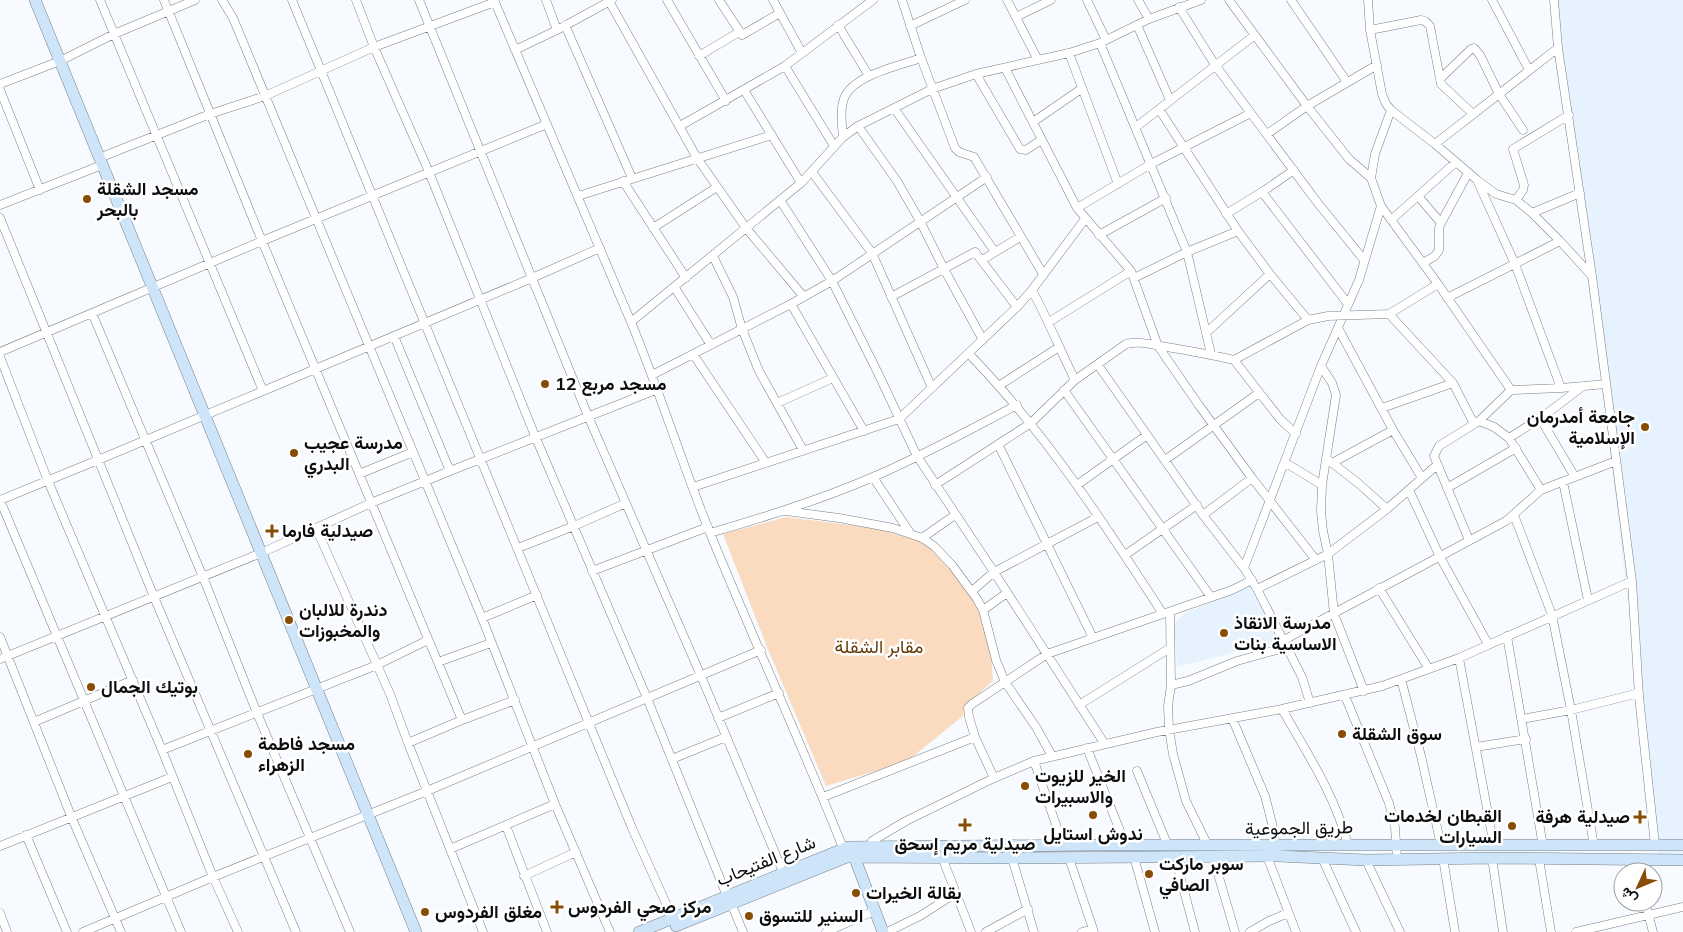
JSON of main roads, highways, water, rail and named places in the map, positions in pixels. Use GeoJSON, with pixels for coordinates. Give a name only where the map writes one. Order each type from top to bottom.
{"type":"FeatureCollection","features":[{"type":"Feature","properties":{"kind":"main road"},"geometry":{"type":"LineString","coordinates":[[35,0],[416,932]]}},
{"type":"Feature","properties":{"kind":"main road","name":"طريق الجموعية"},"geometry":{"type":"LineString","coordinates":[[1273,853],[1348,845],[1683,845]]}},
{"type":"Feature","properties":{"kind":"main road","name":"طريق الجموعية"},"geometry":{"type":"LineString","coordinates":[[915,852],[1064,846],[1168,846],[1211,852],[1273,853],[1366,860],[1492,858],[1683,860]]}},
{"type":"Feature","properties":{"kind":"main road"},"geometry":{"type":"LineString","coordinates":[[882,932],[849,852],[915,852]]}},
{"type":"Feature","properties":{"kind":"main road","name":"شارع الفتيحاب"},"geometry":{"type":"LineString","coordinates":[[660,932],[687,927],[729,900],[783,872],[849,852]]}},
{"type":"Feature","properties":{"kind":"main road","name":"شارع الفتيحاب"},"geometry":{"type":"LineString","coordinates":[[639,932],[673,918],[729,900],[849,852]]}},
{"type":"Feature","properties":{"kind":"main road","name":"طريق الجموعية"},"geometry":{"type":"LineString","coordinates":[[915,852],[942,857],[1069,858],[1175,857],[1211,852]]}},
{"type":"Feature","properties":{"kind":"place","name":"مسجد الشقلة بالبحر"},"geometry":{"type":"Point","coordinates":[87,199]}},
{"type":"Feature","properties":{"kind":"place","name":"مسجد مربع 12"},"geometry":{"type":"Point","coordinates":[545,384]}},
{"type":"Feature","properties":{"kind":"place","name":"جامعة أمدرمان الإسلامية"},"geometry":{"type":"Point","coordinates":[1645,427]}},
{"type":"Feature","properties":{"kind":"place","name":"مدرسة عجيب البدري"},"geometry":{"type":"Point","coordinates":[294,453]}},
{"type":"Feature","properties":{"kind":"place","name":"صيدلية فارما"},"geometry":{"type":"Point","coordinates":[272,531]}},
{"type":"Feature","properties":{"kind":"place","name":"دندرة للالبان والمخبوزات"},"geometry":{"type":"Point","coordinates":[289,620]}},
{"type":"Feature","properties":{"kind":"place","name":"مدرسة الانقاذ الاساسية بنات"},"geometry":{"type":"Point","coordinates":[1224,633]}},
{"type":"Feature","properties":{"kind":"place","name":"بوتيك الجمال"},"geometry":{"type":"Point","coordinates":[91,687]}},
{"type":"Feature","properties":{"kind":"place","name":"سوق الشقلة"},"geometry":{"type":"Point","coordinates":[1342,734]}},
{"type":"Feature","properties":{"kind":"place","name":"مسجد فاطمة الزهراء"},"geometry":{"type":"Point","coordinates":[248,754]}},
{"type":"Feature","properties":{"kind":"place","name":"الخير للزيوت والاسبيرات"},"geometry":{"type":"Point","coordinates":[1025,786]}},
{"type":"Feature","properties":{"kind":"place","name":"ندوش استايل"},"geometry":{"type":"Point","coordinates":[1093,815]}},
{"type":"Feature","properties":{"kind":"place","name":"صيدلية هرفة"},"geometry":{"type":"Point","coordinates":[1640,817]}},
{"type":"Feature","properties":{"kind":"place","name":"صيدلية مريم إسحق"},"geometry":{"type":"Point","coordinates":[965,825]}},
{"type":"Feature","properties":{"kind":"place","name":"القبطان لخدمات السيارات"},"geometry":{"type":"Point","coordinates":[1512,826]}},
{"type":"Feature","properties":{"kind":"place","name":"سوبر ماركت الصافي"},"geometry":{"type":"Point","coordinates":[1149,874]}},
{"type":"Feature","properties":{"kind":"place","name":"بقالة الخيرات"},"geometry":{"type":"Point","coordinates":[856,893]}},
{"type":"Feature","properties":{"kind":"place","name":"مركز صحي الفردوس"},"geometry":{"type":"Point","coordinates":[557,907]}},
{"type":"Feature","properties":{"kind":"place","name":"مغلق الفردوس"},"geometry":{"type":"Point","coordinates":[425,912]}},
{"type":"Feature","properties":{"kind":"place","name":"السنير للتسوق"},"geometry":{"type":"Point","coordinates":[749,916]}},
{"type":"Feature","properties":{"kind":"park label","name":"مقابر الشقلة"},"geometry":{"type":"Point","coordinates":[879,647]}}]}
